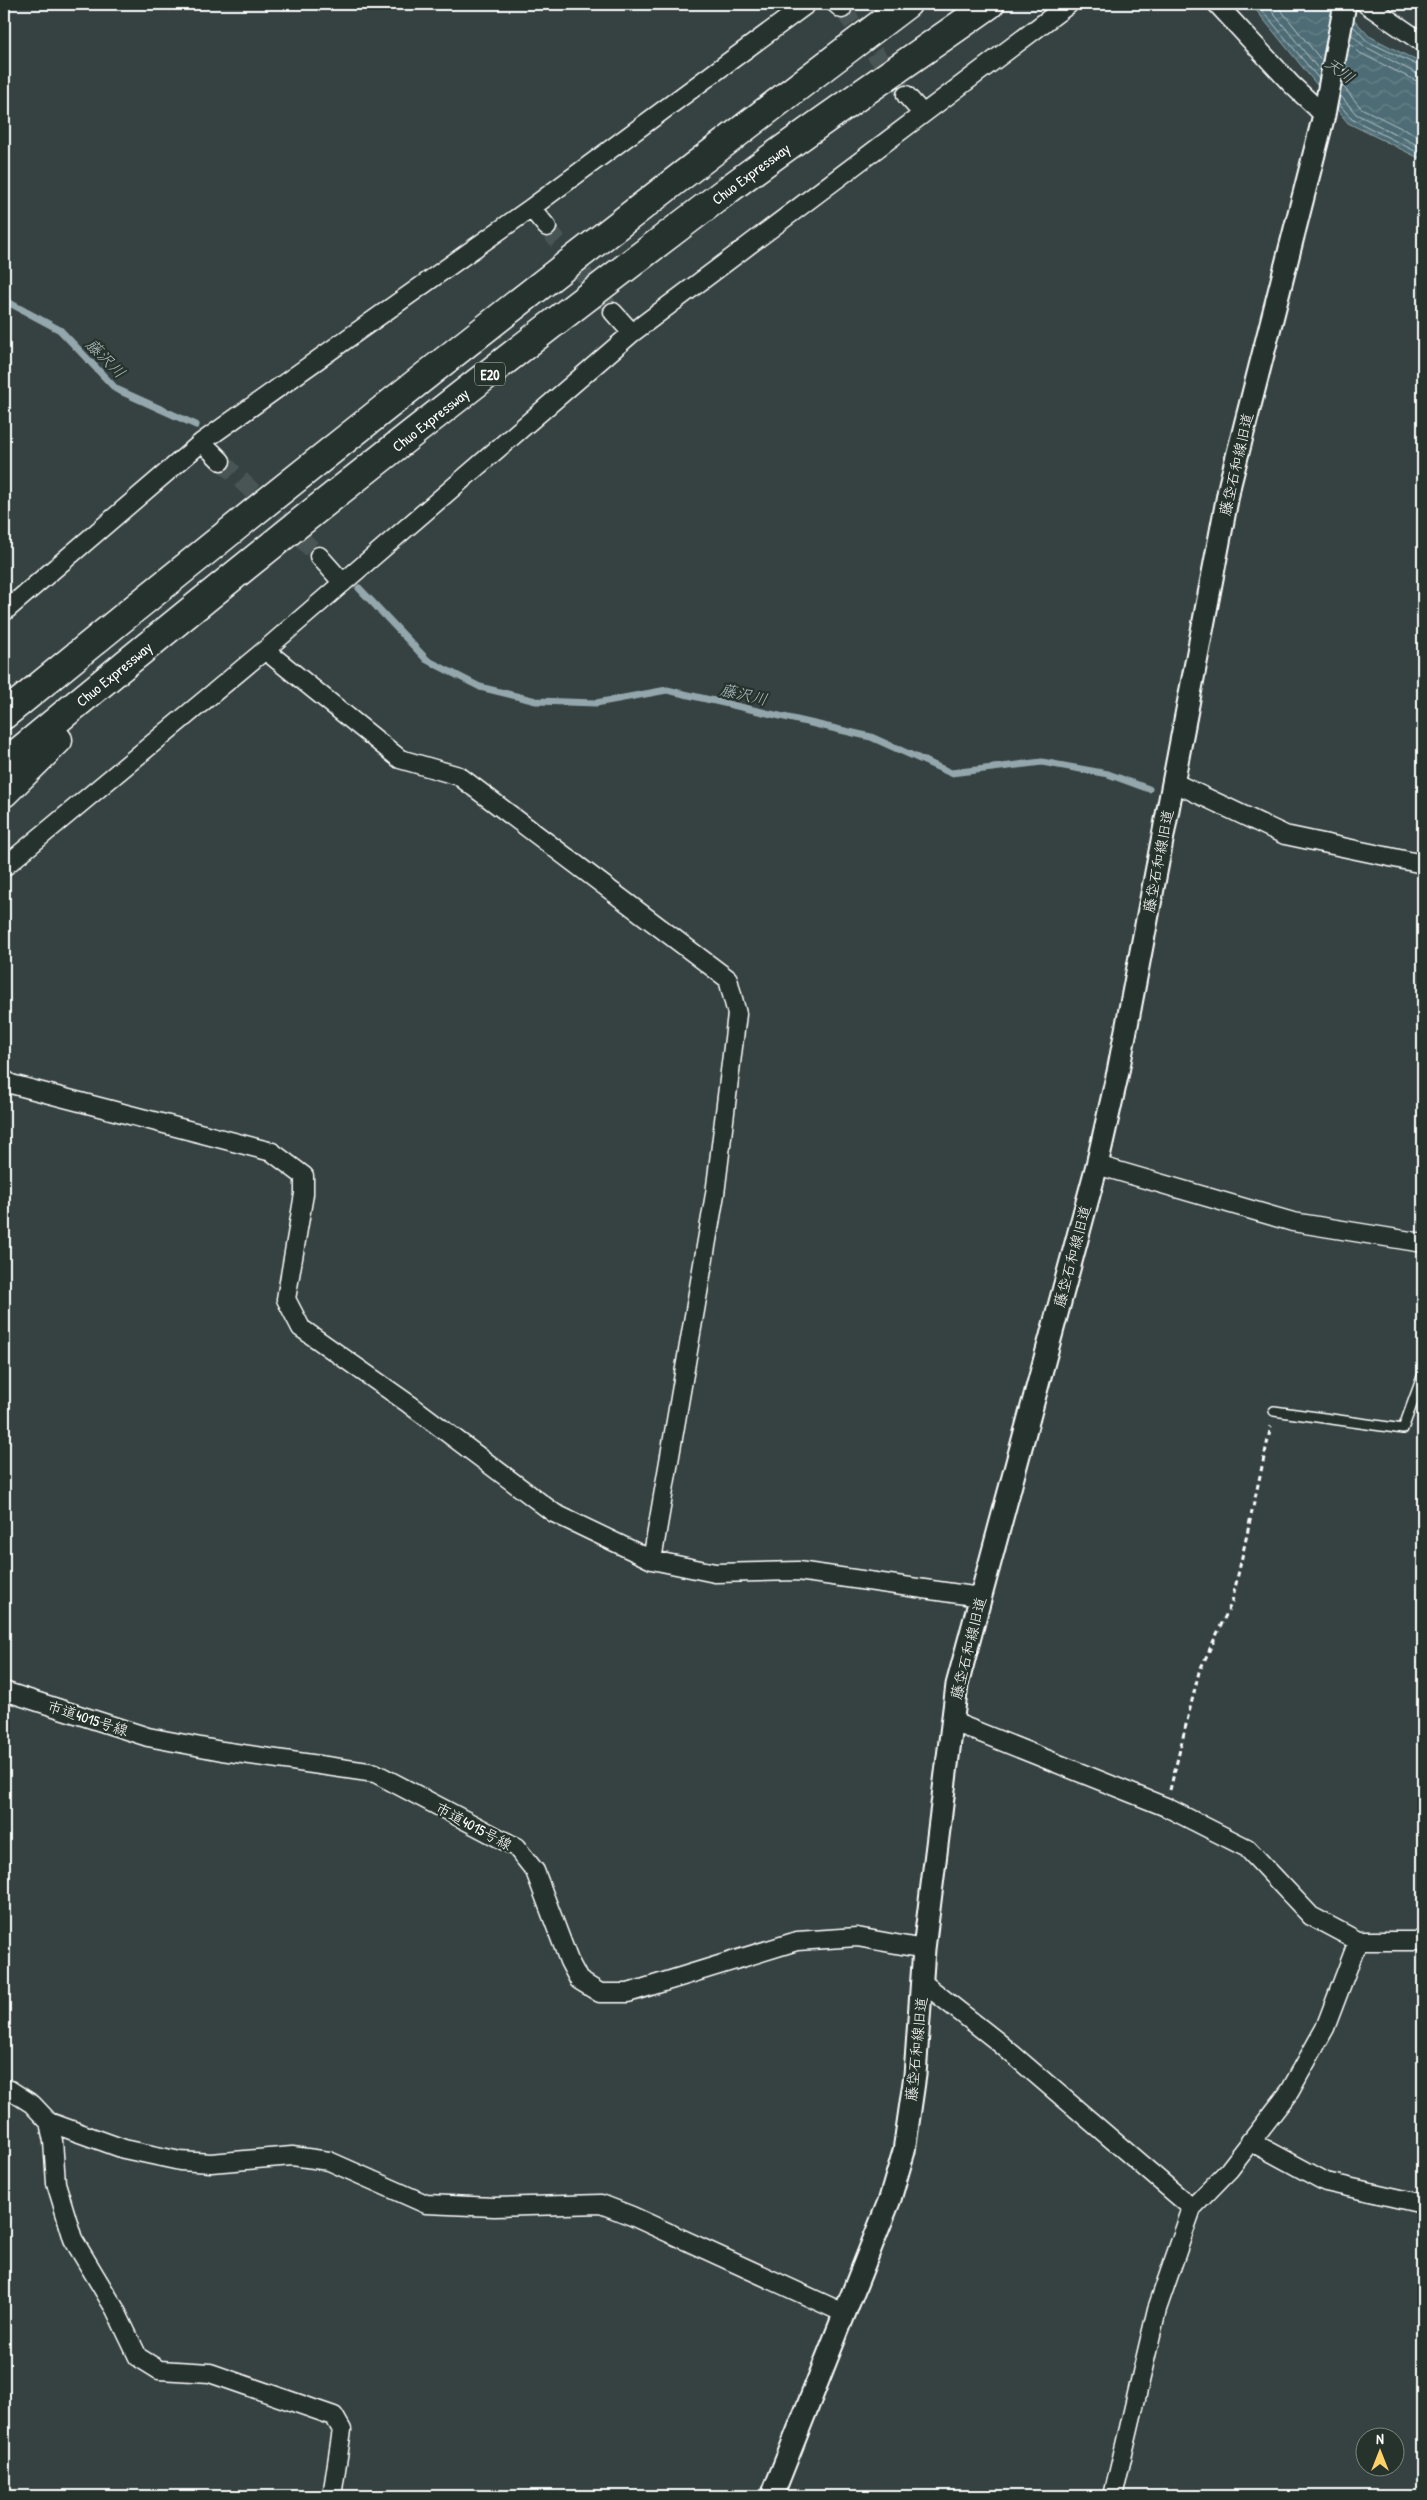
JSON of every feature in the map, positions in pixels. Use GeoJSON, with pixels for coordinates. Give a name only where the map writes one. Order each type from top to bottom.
{"type":"FeatureCollection","features":[{"type":"Feature","properties":{"kind":"highway","name":"E20"},"geometry":{"type":"LineString","coordinates":[[4,715],[231,528],[706,156],[907,4]]}},
{"type":"Feature","properties":{"kind":"highway","name":"Chuo Expressway"},"geometry":{"type":"LineString","coordinates":[[4,764],[168,628],[418,430],[727,191],[990,4]]}},
{"type":"Feature","properties":{"kind":"highway"},"geometry":{"type":"LineString","coordinates":[[4,700],[138,595],[231,528]]}},
{"type":"Feature","properties":{"kind":"highway"},"geometry":{"type":"LineString","coordinates":[[4,793],[168,628]]}},
{"type":"Feature","properties":{"kind":"street"},"geometry":{"type":"LineString","coordinates":[[4,612],[202,442],[531,208],[807,4]]}},
{"type":"Feature","properties":{"kind":"street"},"geometry":{"type":"LineString","coordinates":[[4,867],[265,650],[632,333],[1069,4]]}},
{"type":"Feature","properties":{"kind":"street"},"geometry":{"type":"LineString","coordinates":[[1217,4],[1291,84],[1326,107]]}},
{"type":"Feature","properties":{"kind":"street","name":"藤垈石和線旧道"},"geometry":{"type":"LineString","coordinates":[[772,2496],[890,2199],[904,2151],[915,2075],[924,1949],[957,1685],[1096,1165],[1118,1072],[1230,484],[1326,107],[1345,4]]}},
{"type":"Feature","properties":{"kind":"street"},"geometry":{"type":"LineString","coordinates":[[1366,4],[1423,43]]}},
{"type":"Feature","properties":{"kind":"street"},"geometry":{"type":"LineString","coordinates":[[906,95],[922,113]]}},
{"type":"Feature","properties":{"kind":"street"},"geometry":{"type":"LineString","coordinates":[[531,208],[547,227]]}},
{"type":"Feature","properties":{"kind":"street"},"geometry":{"type":"LineString","coordinates":[[613,312],[632,333]]}},
{"type":"Feature","properties":{"kind":"street"},"geometry":{"type":"LineString","coordinates":[[202,442],[221,460]]}},
{"type":"Feature","properties":{"kind":"street"},"geometry":{"type":"LineString","coordinates":[[319,556],[343,583]]}},
{"type":"Feature","properties":{"kind":"street"},"geometry":{"type":"LineString","coordinates":[[265,650],[400,760],[459,776],[728,979],[736,1014],[715,1194],[652,1560]]}},
{"type":"Feature","properties":{"kind":"street"},"geometry":{"type":"LineString","coordinates":[[1174,782],[1285,835],[1423,864]]}},
{"type":"Feature","properties":{"kind":"street"},"geometry":{"type":"LineString","coordinates":[[4,1079],[11,1084],[272,1152],[304,1176],[304,1194],[286,1299],[301,1328],[410,1404],[554,1513],[652,1560],[714,1572],[798,1571],[980,1597]]}},
{"type":"Feature","properties":{"kind":"street"},"geometry":{"type":"LineString","coordinates":[[1096,1165],[1293,1222],[1423,1243]]}},
{"type":"Feature","properties":{"kind":"street","name":"市道4015号線"},"geometry":{"type":"LineString","coordinates":[[4,1691],[148,1737],[222,1751],[375,1773],[516,1847],[535,1872],[569,1961],[579,1980],[600,1993],[628,1993],[797,1941],[857,1937],[924,1949]]}},
{"type":"Feature","properties":{"kind":"street"},"geometry":{"type":"LineString","coordinates":[[951,1721],[1166,1807],[1247,1848],[1311,1916],[1358,1941],[1423,1941]]}},
{"type":"Feature","properties":{"kind":"street"},"geometry":{"type":"LineString","coordinates":[[1113,2496],[1157,2309],[1192,2208],[1229,2170],[1290,2091],[1325,2028],[1358,1941]]}},
{"type":"Feature","properties":{"kind":"street"},"geometry":{"type":"LineString","coordinates":[[922,1982],[997,2041],[1192,2208]]}},
{"type":"Feature","properties":{"kind":"street"},"geometry":{"type":"LineString","coordinates":[[4,2089],[10,2090],[32,2104],[49,2122],[124,2149],[180,2161],[211,2163],[292,2156],[329,2161],[426,2204],[494,2207],[601,2204],[632,2216],[844,2313]]}},
{"type":"Feature","properties":{"kind":"street"},"geometry":{"type":"LineString","coordinates":[[49,2122],[53,2141],[57,2190],[73,2239],[115,2309],[138,2357],[159,2370],[210,2373],[334,2416],[342,2430],[332,2496]]}},
{"type":"Feature","properties":{"kind":"street"},"geometry":{"type":"LineString","coordinates":[[1250,2141],[1326,2182],[1423,2204]]}},
{"type":"Feature","properties":{"kind":"lane"},"geometry":{"type":"LineString","coordinates":[[1274,1411],[1403,1429],[1423,1374]]}},
{"type":"Feature","properties":{"kind":"path"},"geometry":{"type":"LineString","coordinates":[[1166,1807],[1199,1672],[1232,1602],[1274,1411]]}},
{"type":"Feature","properties":{"kind":"water","name":"天川"},"geometry":{"type":"Polygon","coordinates":[[[1251,4],[1340,4],[1369,36],[1423,64],[1423,160],[1348,123],[1251,4]]]}},
{"type":"Feature","properties":{"kind":"waterway","name":"藤沢川"},"geometry":{"type":"LineString","coordinates":[[4,300],[60,330],[116,389],[196,425]]}},
{"type":"Feature","properties":{"kind":"waterway","name":"藤沢川"},"geometry":{"type":"LineString","coordinates":[[359,588],[427,660],[480,687],[536,701],[596,703],[667,690],[871,737],[951,773],[1042,762],[1108,774],[1149,789]]}},
{"type":"Feature","properties":{"kind":"tunnel"},"geometry":{"type":"LineString","coordinates":[[842,9],[906,95]]}},
{"type":"Feature","properties":{"kind":"tunnel"},"geometry":{"type":"LineString","coordinates":[[547,227],[613,312]]}},
{"type":"Feature","properties":{"kind":"tunnel"},"geometry":{"type":"LineString","coordinates":[[221,461],[319,556]]}}]}
